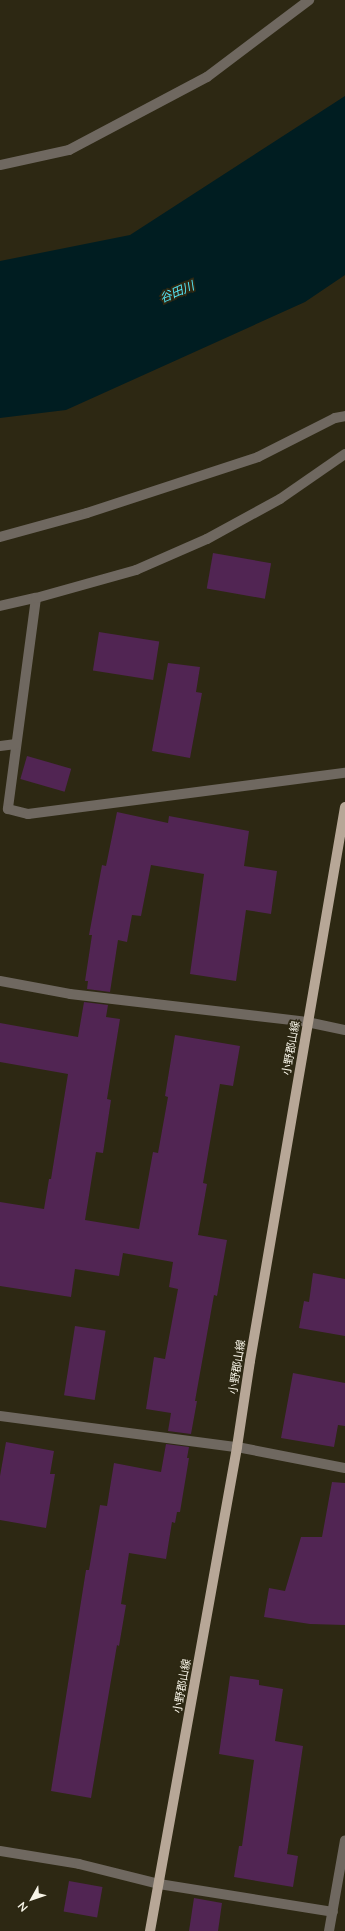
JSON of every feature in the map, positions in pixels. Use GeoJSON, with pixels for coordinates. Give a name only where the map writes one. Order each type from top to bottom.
{"type":"FeatureCollection","features":[{"type":"Feature","properties":{"kind":"main road","name":"小野郡山線"},"geometry":{"type":"LineString","coordinates":[[150,1931],[237,1447],[307,1022],[345,807]]}},
{"type":"Feature","properties":{"kind":"street"},"geometry":{"type":"LineString","coordinates":[[0,165],[69,150],[200,81],[309,0]]}},
{"type":"Feature","properties":{"kind":"street"},"geometry":{"type":"LineString","coordinates":[[0,537],[87,514],[258,458],[335,418],[345,416]]}},
{"type":"Feature","properties":{"kind":"street"},"geometry":{"type":"LineString","coordinates":[[0,606],[36,598],[136,570],[207,539],[280,499],[345,454]]}},
{"type":"Feature","properties":{"kind":"street"},"geometry":{"type":"LineString","coordinates":[[36,598],[8,809],[28,814],[345,773]]}},
{"type":"Feature","properties":{"kind":"street"},"geometry":{"type":"LineString","coordinates":[[0,746],[16,744]]}},
{"type":"Feature","properties":{"kind":"street"},"geometry":{"type":"LineString","coordinates":[[0,981],[70,994],[307,1022],[345,1030]]}},
{"type":"Feature","properties":{"kind":"street"},"geometry":{"type":"LineString","coordinates":[[0,1416],[237,1447],[345,1468]]}},
{"type":"Feature","properties":{"kind":"street"},"geometry":{"type":"LineString","coordinates":[[329,1931],[342,1871],[345,1840]]}},
{"type":"Feature","properties":{"kind":"street"},"geometry":{"type":"LineString","coordinates":[[0,1851],[79,1864],[159,1884],[333,1912]]}},
{"type":"Feature","properties":{"kind":"water","name":"谷田川"},"geometry":{"type":"Polygon","coordinates":[[[345,96],[345,275],[305,302],[66,410],[0,418],[0,261],[130,235],[345,96]]]}},
{"type":"Feature","properties":{"kind":"building"},"geometry":{"type":"Polygon","coordinates":[[[213,553],[271,563],[265,599],[207,588],[213,553]]]}},
{"type":"Feature","properties":{"kind":"building"},"geometry":{"type":"Polygon","coordinates":[[[99,632],[159,642],[153,680],[93,671],[99,632]]]}},
{"type":"Feature","properties":{"kind":"building"},"geometry":{"type":"Polygon","coordinates":[[[168,663],[200,667],[196,692],[202,693],[190,758],[152,751],[168,663]]]}},
{"type":"Feature","properties":{"kind":"building"},"geometry":{"type":"Polygon","coordinates":[[[27,756],[71,769],[65,792],[20,779],[27,756]]]}},
{"type":"Feature","properties":{"kind":"building"},"geometry":{"type":"Polygon","coordinates":[[[117,812],[168,823],[169,816],[249,831],[244,866],[277,871],[271,914],[246,910],[236,981],[190,974],[204,874],[151,865],[141,916],[132,915],[127,942],[118,940],[110,992],[87,989],[88,981],[85,981],[92,935],[89,935],[102,865],[106,866],[117,812]]]}},
{"type":"Feature","properties":{"kind":"building"},"geometry":{"type":"Polygon","coordinates":[[[84,1002],[108,1005],[106,1017],[120,1019],[107,1099],[111,1100],[103,1153],[96,1152],[85,1220],[139,1229],[153,1152],[158,1153],[168,1097],[165,1096],[175,1035],[240,1046],[233,1086],[220,1084],[203,1183],[207,1184],[198,1235],[227,1240],[217,1296],[214,1295],[195,1401],[197,1401],[191,1434],[168,1431],[171,1413],[146,1409],[154,1357],[165,1359],[178,1289],[169,1287],[173,1262],[123,1253],[119,1276],[75,1269],[71,1297],[0,1286],[0,1202],[44,1209],[49,1179],[51,1179],[68,1074],[0,1062],[0,1023],[78,1037],[84,1002]]]}},
{"type":"Feature","properties":{"kind":"building"},"geometry":{"type":"Polygon","coordinates":[[[313,1273],[345,1279],[345,1336],[299,1328],[304,1301],[309,1302],[313,1273]]]}},
{"type":"Feature","properties":{"kind":"building"},"geometry":{"type":"Polygon","coordinates":[[[75,1326],[106,1331],[95,1400],[64,1395],[75,1326]]]}},
{"type":"Feature","properties":{"kind":"building"},"geometry":{"type":"Polygon","coordinates":[[[293,1373],[345,1383],[345,1426],[338,1425],[334,1447],[281,1438],[293,1373]]]}},
{"type":"Feature","properties":{"kind":"building"},"geometry":{"type":"Polygon","coordinates":[[[6,1442],[54,1451],[50,1474],[55,1474],[46,1528],[0,1520],[0,1476],[6,1442]]]}},
{"type":"Feature","properties":{"kind":"building"},"geometry":{"type":"Polygon","coordinates":[[[166,1444],[189,1447],[187,1458],[189,1458],[180,1512],[177,1512],[175,1523],[172,1522],[166,1559],[129,1553],[121,1604],[126,1605],[119,1646],[117,1645],[91,1798],[51,1791],[86,1570],[89,1570],[100,1505],[107,1506],[114,1463],[161,1472],[166,1444]]]}},
{"type":"Feature","properties":{"kind":"building"},"geometry":{"type":"Polygon","coordinates":[[[332,1482],[345,1483],[345,1625],[310,1624],[264,1617],[269,1588],[285,1591],[301,1537],[322,1537],[332,1482]]]}},
{"type":"Feature","properties":{"kind":"building"},"geometry":{"type":"Polygon","coordinates":[[[230,1676],[259,1680],[259,1685],[283,1689],[275,1741],[303,1746],[287,1854],[298,1856],[293,1887],[234,1877],[239,1846],[242,1846],[254,1760],[219,1754],[230,1676]]]}},
{"type":"Feature","properties":{"kind":"building"},"geometry":{"type":"Polygon","coordinates":[[[69,1881],[102,1887],[97,1917],[64,1912],[69,1881]]]}},
{"type":"Feature","properties":{"kind":"building"},"geometry":{"type":"Polygon","coordinates":[[[194,1898],[222,1903],[218,1931],[189,1931],[194,1898]]]}}]}
